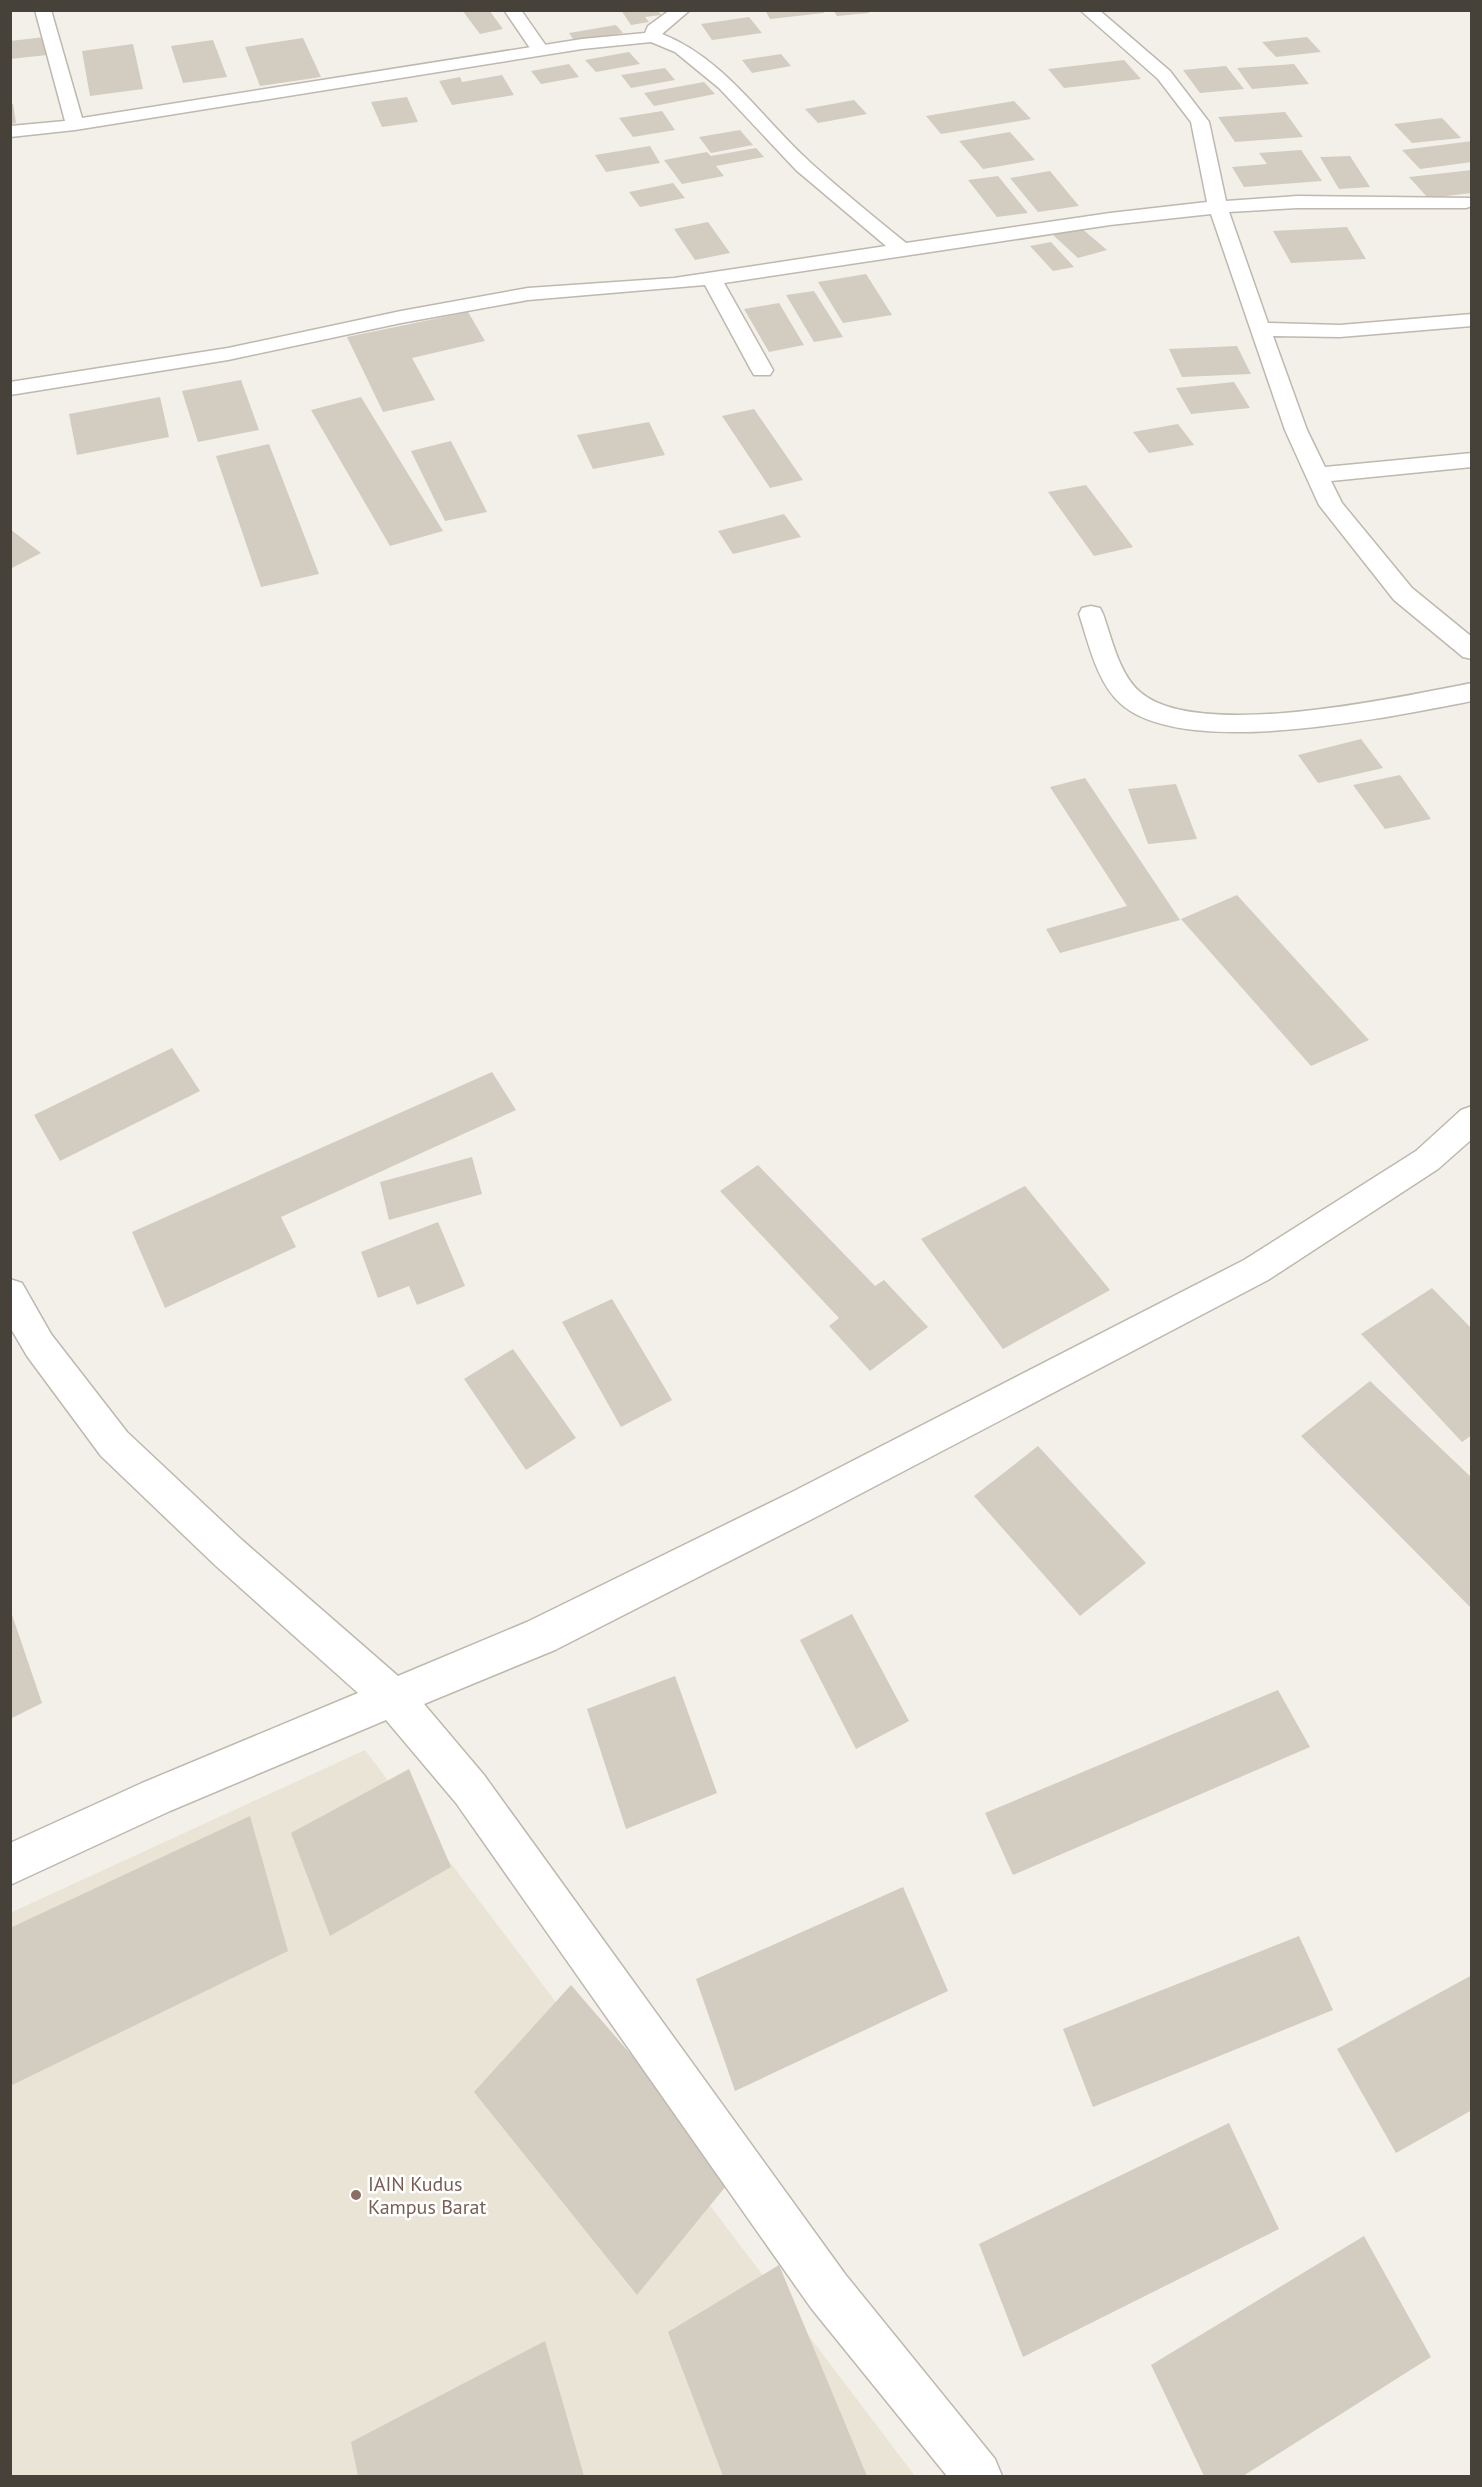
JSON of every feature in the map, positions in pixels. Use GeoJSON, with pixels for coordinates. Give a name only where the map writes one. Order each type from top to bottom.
{"type":"FeatureCollection","features":[{"type":"Feature","properties":{"kind":"street"},"geometry":{"type":"LineString","coordinates":[[43,10],[75,125]]}},
{"type":"Feature","properties":{"kind":"street"},"geometry":{"type":"LineString","coordinates":[[512,10],[540,50]]}},
{"type":"Feature","properties":{"kind":"street"},"geometry":{"type":"LineString","coordinates":[[653,37],[654,30],[682,10]]}},
{"type":"Feature","properties":{"kind":"street"},"geometry":{"type":"LineString","coordinates":[[1088,10],[1164,75],[1200,122],[1218,207],[1296,430],[1331,505],[1403,594],[1472,651]]}},
{"type":"Feature","properties":{"kind":"street"},"geometry":{"type":"LineString","coordinates":[[10,132],[75,125],[540,50],[633,37],[653,37],[681,48],[725,84],[803,166],[902,250]]}},
{"type":"Feature","properties":{"kind":"street"},"geometry":{"type":"LineString","coordinates":[[10,389],[228,354],[401,317],[528,294],[711,278],[1099,220],[1218,207],[1297,202],[1466,202]]}},
{"type":"Feature","properties":{"kind":"street"},"geometry":{"type":"LineString","coordinates":[[711,278],[762,370]]}},
{"type":"Feature","properties":{"kind":"street"},"geometry":{"type":"LineString","coordinates":[[1260,329],[1295,333],[1371,330],[1472,320]]}},
{"type":"Feature","properties":{"kind":"street"},"geometry":{"type":"LineString","coordinates":[[1318,475],[1472,460]]}},
{"type":"Feature","properties":{"kind":"street"},"geometry":{"type":"LineString","coordinates":[[1091,614],[1114,677],[1134,702],[1178,720],[1227,724],[1322,717],[1472,692]]}},
{"type":"Feature","properties":{"kind":"street"},"geometry":{"type":"LineString","coordinates":[[10,1865],[156,1797],[541,1636],[807,1503],[1256,1270],[1427,1160],[1472,1119]]}},
{"type":"Feature","properties":{"kind":"street"},"geometry":{"type":"LineString","coordinates":[[10,1294],[39,1345],[114,1444],[229,1553],[394,1699],[470,1789],[828,2291],[978,2476]]}},
{"type":"Feature","properties":{"kind":"shaded area","name":"IAIN Kudus Kampus Barat"},"geometry":{"type":"Polygon","coordinates":[[[365,1750],[915,2476],[11,2476],[10,1913],[365,1750]]]}},
{"type":"Feature","properties":{"kind":"building"},"geometry":{"type":"Polygon","coordinates":[[[462,10],[489,10],[503,29],[480,34],[462,10]]]}},
{"type":"Feature","properties":{"kind":"building"},"geometry":{"type":"Polygon","coordinates":[[[621,10],[658,10],[661,15],[645,17],[649,22],[631,25],[621,10]]]}},
{"type":"Feature","properties":{"kind":"building"},"geometry":{"type":"Polygon","coordinates":[[[765,10],[822,10],[824,13],[770,19],[765,10]]]}},
{"type":"Feature","properties":{"kind":"building"},"geometry":{"type":"Polygon","coordinates":[[[833,10],[867,10],[869,13],[837,16],[833,10]]]}},
{"type":"Feature","properties":{"kind":"building"},"geometry":{"type":"Polygon","coordinates":[[[749,17],[762,33],[712,40],[701,24],[749,17]]]}},
{"type":"Feature","properties":{"kind":"building"},"geometry":{"type":"Polygon","coordinates":[[[616,25],[623,33],[575,42],[569,33],[616,25]]]}},
{"type":"Feature","properties":{"kind":"building"},"geometry":{"type":"Polygon","coordinates":[[[45,37],[47,55],[10,59],[10,41],[45,37]]]}},
{"type":"Feature","properties":{"kind":"building"},"geometry":{"type":"Polygon","coordinates":[[[1307,37],[1321,52],[1276,57],[1262,42],[1307,37]]]}},
{"type":"Feature","properties":{"kind":"building"},"geometry":{"type":"Polygon","coordinates":[[[303,38],[321,77],[260,86],[245,47],[303,38]]]}},
{"type":"Feature","properties":{"kind":"building"},"geometry":{"type":"Polygon","coordinates":[[[213,40],[227,77],[183,83],[171,46],[213,40]]]}},
{"type":"Feature","properties":{"kind":"building"},"geometry":{"type":"Polygon","coordinates":[[[133,44],[143,89],[90,96],[82,51],[133,44]]]}},
{"type":"Feature","properties":{"kind":"building"},"geometry":{"type":"Polygon","coordinates":[[[629,52],[640,64],[596,72],[585,60],[629,52]]]}},
{"type":"Feature","properties":{"kind":"building"},"geometry":{"type":"Polygon","coordinates":[[[781,54],[791,66],[752,73],[742,60],[781,54]]]}},
{"type":"Feature","properties":{"kind":"building"},"geometry":{"type":"Polygon","coordinates":[[[1124,60],[1141,79],[1064,88],[1048,69],[1124,60]]]}},
{"type":"Feature","properties":{"kind":"building"},"geometry":{"type":"Polygon","coordinates":[[[569,64],[579,77],[541,84],[531,71],[569,64]]]}},
{"type":"Feature","properties":{"kind":"building"},"geometry":{"type":"Polygon","coordinates":[[[1294,64],[1309,84],[1252,89],[1237,68],[1294,64]]]}},
{"type":"Feature","properties":{"kind":"building"},"geometry":{"type":"Polygon","coordinates":[[[1226,66],[1244,89],[1200,93],[1183,70],[1226,66]]]}},
{"type":"Feature","properties":{"kind":"building"},"geometry":{"type":"Polygon","coordinates":[[[665,68],[675,80],[631,88],[621,75],[665,68]]]}},
{"type":"Feature","properties":{"kind":"building"},"geometry":{"type":"Polygon","coordinates":[[[502,75],[514,95],[452,105],[439,81],[460,77],[462,82],[502,75]]]}},
{"type":"Feature","properties":{"kind":"building"},"geometry":{"type":"Polygon","coordinates":[[[704,82],[715,94],[654,106],[644,93],[704,82]]]}},
{"type":"Feature","properties":{"kind":"building"},"geometry":{"type":"Polygon","coordinates":[[[407,97],[418,122],[382,127],[371,102],[407,97]]]}},
{"type":"Feature","properties":{"kind":"building"},"geometry":{"type":"Polygon","coordinates":[[[854,100],[867,114],[818,123],[805,109],[854,100]]]}},
{"type":"Feature","properties":{"kind":"building"},"geometry":{"type":"Polygon","coordinates":[[[1014,101],[1031,119],[941,134],[926,116],[1014,101]]]}},
{"type":"Feature","properties":{"kind":"building"},"geometry":{"type":"Polygon","coordinates":[[[10,104],[13,104],[16,123],[10,124],[10,104]]]}},
{"type":"Feature","properties":{"kind":"building"},"geometry":{"type":"Polygon","coordinates":[[[662,111],[675,130],[633,137],[619,118],[662,111]]]}},
{"type":"Feature","properties":{"kind":"building"},"geometry":{"type":"Polygon","coordinates":[[[1285,112],[1303,137],[1235,142],[1218,117],[1285,112]]]}},
{"type":"Feature","properties":{"kind":"building"},"geometry":{"type":"Polygon","coordinates":[[[1442,118],[1461,138],[1412,143],[1394,124],[1442,118]]]}},
{"type":"Feature","properties":{"kind":"building"},"geometry":{"type":"Polygon","coordinates":[[[740,130],[753,145],[711,153],[699,137],[740,130]]]}},
{"type":"Feature","properties":{"kind":"building"},"geometry":{"type":"Polygon","coordinates":[[[1010,132],[1035,160],[983,169],[959,141],[1010,132]]]}},
{"type":"Feature","properties":{"kind":"building"},"geometry":{"type":"Polygon","coordinates":[[[1472,141],[1472,162],[1420,169],[1402,150],[1472,141]]]}},
{"type":"Feature","properties":{"kind":"building"},"geometry":{"type":"Polygon","coordinates":[[[650,146],[660,163],[606,172],[595,155],[650,146]]]}},
{"type":"Feature","properties":{"kind":"building"},"geometry":{"type":"Polygon","coordinates":[[[756,148],[764,157],[716,166],[724,176],[682,184],[664,160],[707,152],[711,156],[756,148]]]}},
{"type":"Feature","properties":{"kind":"building"},"geometry":{"type":"Polygon","coordinates":[[[1301,150],[1322,181],[1244,187],[1232,167],[1267,164],[1259,153],[1301,150]]]}},
{"type":"Feature","properties":{"kind":"building"},"geometry":{"type":"Polygon","coordinates":[[[1350,156],[1370,187],[1339,189],[1320,157],[1350,156]]]}},
{"type":"Feature","properties":{"kind":"building"},"geometry":{"type":"Polygon","coordinates":[[[1472,170],[1472,193],[1428,198],[1409,177],[1472,170]]]}},
{"type":"Feature","properties":{"kind":"building"},"geometry":{"type":"Polygon","coordinates":[[[1050,171],[1079,206],[1038,212],[1010,178],[1050,171]]]}},
{"type":"Feature","properties":{"kind":"building"},"geometry":{"type":"Polygon","coordinates":[[[998,176],[1028,213],[997,217],[968,180],[998,176]]]}},
{"type":"Feature","properties":{"kind":"building"},"geometry":{"type":"Polygon","coordinates":[[[673,183],[685,198],[640,207],[629,192],[673,183]]]}},
{"type":"Feature","properties":{"kind":"building"},"geometry":{"type":"Polygon","coordinates":[[[708,222],[730,253],[695,260],[674,229],[708,222]]]}},
{"type":"Feature","properties":{"kind":"building"},"geometry":{"type":"Polygon","coordinates":[[[1347,227],[1366,259],[1291,263],[1273,231],[1347,227]]]}},
{"type":"Feature","properties":{"kind":"building"},"geometry":{"type":"Polygon","coordinates":[[[1081,228],[1107,250],[1078,258],[1053,235],[1081,228]]]}},
{"type":"Feature","properties":{"kind":"building"},"geometry":{"type":"Polygon","coordinates":[[[1051,242],[1074,267],[1053,271],[1030,246],[1051,242]]]}},
{"type":"Feature","properties":{"kind":"building"},"geometry":{"type":"Polygon","coordinates":[[[866,274],[892,315],[843,323],[818,282],[866,274]]]}},
{"type":"Feature","properties":{"kind":"building"},"geometry":{"type":"Polygon","coordinates":[[[814,291],[843,337],[814,342],[786,295],[814,291]]]}},
{"type":"Feature","properties":{"kind":"building"},"geometry":{"type":"Polygon","coordinates":[[[779,303],[804,345],[769,352],[744,309],[779,303]]]}},
{"type":"Feature","properties":{"kind":"building"},"geometry":{"type":"Polygon","coordinates":[[[468,312],[485,341],[412,358],[435,400],[383,412],[347,337],[468,312]]]}},
{"type":"Feature","properties":{"kind":"building"},"geometry":{"type":"Polygon","coordinates":[[[1237,346],[1251,374],[1182,377],[1169,349],[1237,346]]]}},
{"type":"Feature","properties":{"kind":"building"},"geometry":{"type":"Polygon","coordinates":[[[241,380],[259,430],[198,442],[182,391],[241,380]]]}},
{"type":"Feature","properties":{"kind":"building"},"geometry":{"type":"Polygon","coordinates":[[[1234,382],[1250,408],[1191,414],[1176,388],[1234,382]]]}},
{"type":"Feature","properties":{"kind":"building"},"geometry":{"type":"Polygon","coordinates":[[[160,397],[169,437],[77,455],[69,414],[160,397]]]}},
{"type":"Feature","properties":{"kind":"building"},"geometry":{"type":"Polygon","coordinates":[[[361,397],[443,531],[390,546],[311,410],[361,397]]]}},
{"type":"Feature","properties":{"kind":"building"},"geometry":{"type":"Polygon","coordinates":[[[754,409],[803,480],[770,488],[722,416],[754,409]]]}},
{"type":"Feature","properties":{"kind":"building"},"geometry":{"type":"Polygon","coordinates":[[[649,422],[665,455],[593,469],[577,435],[649,422]]]}},
{"type":"Feature","properties":{"kind":"building"},"geometry":{"type":"Polygon","coordinates":[[[1178,424],[1194,445],[1149,453],[1133,432],[1178,424]]]}},
{"type":"Feature","properties":{"kind":"building"},"geometry":{"type":"Polygon","coordinates":[[[451,441],[487,512],[445,521],[411,451],[451,441]]]}},
{"type":"Feature","properties":{"kind":"building"},"geometry":{"type":"Polygon","coordinates":[[[269,444],[319,574],[261,587],[216,456],[269,444]]]}},
{"type":"Feature","properties":{"kind":"building"},"geometry":{"type":"Polygon","coordinates":[[[1086,485],[1133,547],[1094,556],[1048,492],[1086,485]]]}},
{"type":"Feature","properties":{"kind":"building"},"geometry":{"type":"Polygon","coordinates":[[[784,514],[801,537],[733,554],[718,531],[784,514]]]}},
{"type":"Feature","properties":{"kind":"building"},"geometry":{"type":"Polygon","coordinates":[[[10,529],[41,553],[10,569],[10,529]]]}},
{"type":"Feature","properties":{"kind":"building"},"geometry":{"type":"Polygon","coordinates":[[[1361,739],[1383,768],[1318,783],[1298,755],[1361,739]]]}},
{"type":"Feature","properties":{"kind":"building"},"geometry":{"type":"Polygon","coordinates":[[[1400,775],[1431,819],[1385,829],[1353,785],[1400,775]]]}},
{"type":"Feature","properties":{"kind":"building"},"geometry":{"type":"Polygon","coordinates":[[[1085,778],[1180,920],[1060,953],[1046,929],[1127,906],[1050,787],[1085,778]]]}},
{"type":"Feature","properties":{"kind":"building"},"geometry":{"type":"Polygon","coordinates":[[[1176,784],[1197,839],[1148,844],[1128,789],[1176,784]]]}},
{"type":"Feature","properties":{"kind":"building"},"geometry":{"type":"Polygon","coordinates":[[[1237,895],[1369,1040],[1311,1066],[1181,919],[1237,895]]]}},
{"type":"Feature","properties":{"kind":"building"},"geometry":{"type":"Polygon","coordinates":[[[172,1048],[200,1091],[60,1161],[34,1115],[172,1048]]]}},
{"type":"Feature","properties":{"kind":"building"},"geometry":{"type":"Polygon","coordinates":[[[492,1072],[516,1110],[281,1217],[296,1247],[165,1308],[132,1232],[492,1072]]]}},
{"type":"Feature","properties":{"kind":"building"},"geometry":{"type":"Polygon","coordinates":[[[472,1157],[482,1194],[389,1220],[380,1182],[472,1157]]]}},
{"type":"Feature","properties":{"kind":"building"},"geometry":{"type":"Polygon","coordinates":[[[758,1165],[875,1286],[884,1280],[928,1327],[870,1371],[829,1326],[839,1318],[720,1191],[758,1165]]]}},
{"type":"Feature","properties":{"kind":"building"},"geometry":{"type":"Polygon","coordinates":[[[1025,1186],[1110,1290],[1003,1349],[921,1239],[1025,1186]]]}},
{"type":"Feature","properties":{"kind":"building"},"geometry":{"type":"Polygon","coordinates":[[[438,1222],[465,1286],[417,1305],[409,1286],[378,1298],[361,1252],[438,1222]]]}},
{"type":"Feature","properties":{"kind":"building"},"geometry":{"type":"Polygon","coordinates":[[[1432,1288],[1472,1329],[1472,1435],[1462,1442],[1361,1334],[1432,1288]]]}},
{"type":"Feature","properties":{"kind":"building"},"geometry":{"type":"Polygon","coordinates":[[[612,1299],[672,1400],[621,1427],[562,1322],[612,1299]]]}},
{"type":"Feature","properties":{"kind":"building"},"geometry":{"type":"Polygon","coordinates":[[[513,1349],[576,1438],[526,1470],[464,1379],[513,1349]]]}},
{"type":"Feature","properties":{"kind":"building"},"geometry":{"type":"Polygon","coordinates":[[[1370,1381],[1472,1478],[1472,1609],[1301,1436],[1370,1381]]]}},
{"type":"Feature","properties":{"kind":"building"},"geometry":{"type":"Polygon","coordinates":[[[1038,1446],[1146,1563],[1080,1616],[974,1496],[1038,1446]]]}},
{"type":"Feature","properties":{"kind":"building"},"geometry":{"type":"Polygon","coordinates":[[[10,1609],[42,1703],[10,1719],[10,1609]]]}},
{"type":"Feature","properties":{"kind":"building"},"geometry":{"type":"Polygon","coordinates":[[[852,1614],[909,1721],[856,1749],[800,1640],[852,1614]]]}},
{"type":"Feature","properties":{"kind":"building"},"geometry":{"type":"Polygon","coordinates":[[[675,1676],[717,1793],[626,1829],[587,1709],[675,1676]]]}},
{"type":"Feature","properties":{"kind":"building"},"geometry":{"type":"Polygon","coordinates":[[[1278,1690],[1310,1747],[1013,1875],[985,1813],[1278,1690]]]}},
{"type":"Feature","properties":{"kind":"building"},"geometry":{"type":"Polygon","coordinates":[[[409,1769],[451,1867],[330,1936],[291,1833],[409,1769]]]}},
{"type":"Feature","properties":{"kind":"building"},"geometry":{"type":"Polygon","coordinates":[[[250,1816],[288,1951],[10,2086],[10,1928],[250,1816]]]}},
{"type":"Feature","properties":{"kind":"building"},"geometry":{"type":"Polygon","coordinates":[[[903,1887],[948,1991],[735,2091],[696,1979],[903,1887]]]}},
{"type":"Feature","properties":{"kind":"building"},"geometry":{"type":"Polygon","coordinates":[[[1299,1936],[1333,2010],[1093,2107],[1063,2029],[1299,1936]]]}},
{"type":"Feature","properties":{"kind":"building"},"geometry":{"type":"Polygon","coordinates":[[[1472,1975],[1472,2110],[1396,2153],[1337,2049],[1472,1975]]]}},
{"type":"Feature","properties":{"kind":"building"},"geometry":{"type":"Polygon","coordinates":[[[571,1985],[735,2175],[637,2295],[474,2092],[571,1985]]]}},
{"type":"Feature","properties":{"kind":"building"},"geometry":{"type":"Polygon","coordinates":[[[1229,2123],[1279,2229],[1023,2357],[979,2244],[1229,2123]]]}},
{"type":"Feature","properties":{"kind":"building"},"geometry":{"type":"Polygon","coordinates":[[[1364,2236],[1431,2357],[1243,2476],[1204,2476],[1151,2365],[1364,2236]]]}},
{"type":"Feature","properties":{"kind":"building"},"geometry":{"type":"Polygon","coordinates":[[[779,2265],[867,2476],[723,2476],[668,2332],[779,2265]]]}},
{"type":"Feature","properties":{"kind":"building"},"geometry":{"type":"Polygon","coordinates":[[[545,2341],[584,2476],[358,2476],[351,2442],[545,2341]]]}},
{"type":"Feature","properties":{"kind":"place","name":"IAIN Kudus Kampus Barat"},"geometry":{"type":"Point","coordinates":[356,2195]}}]}
